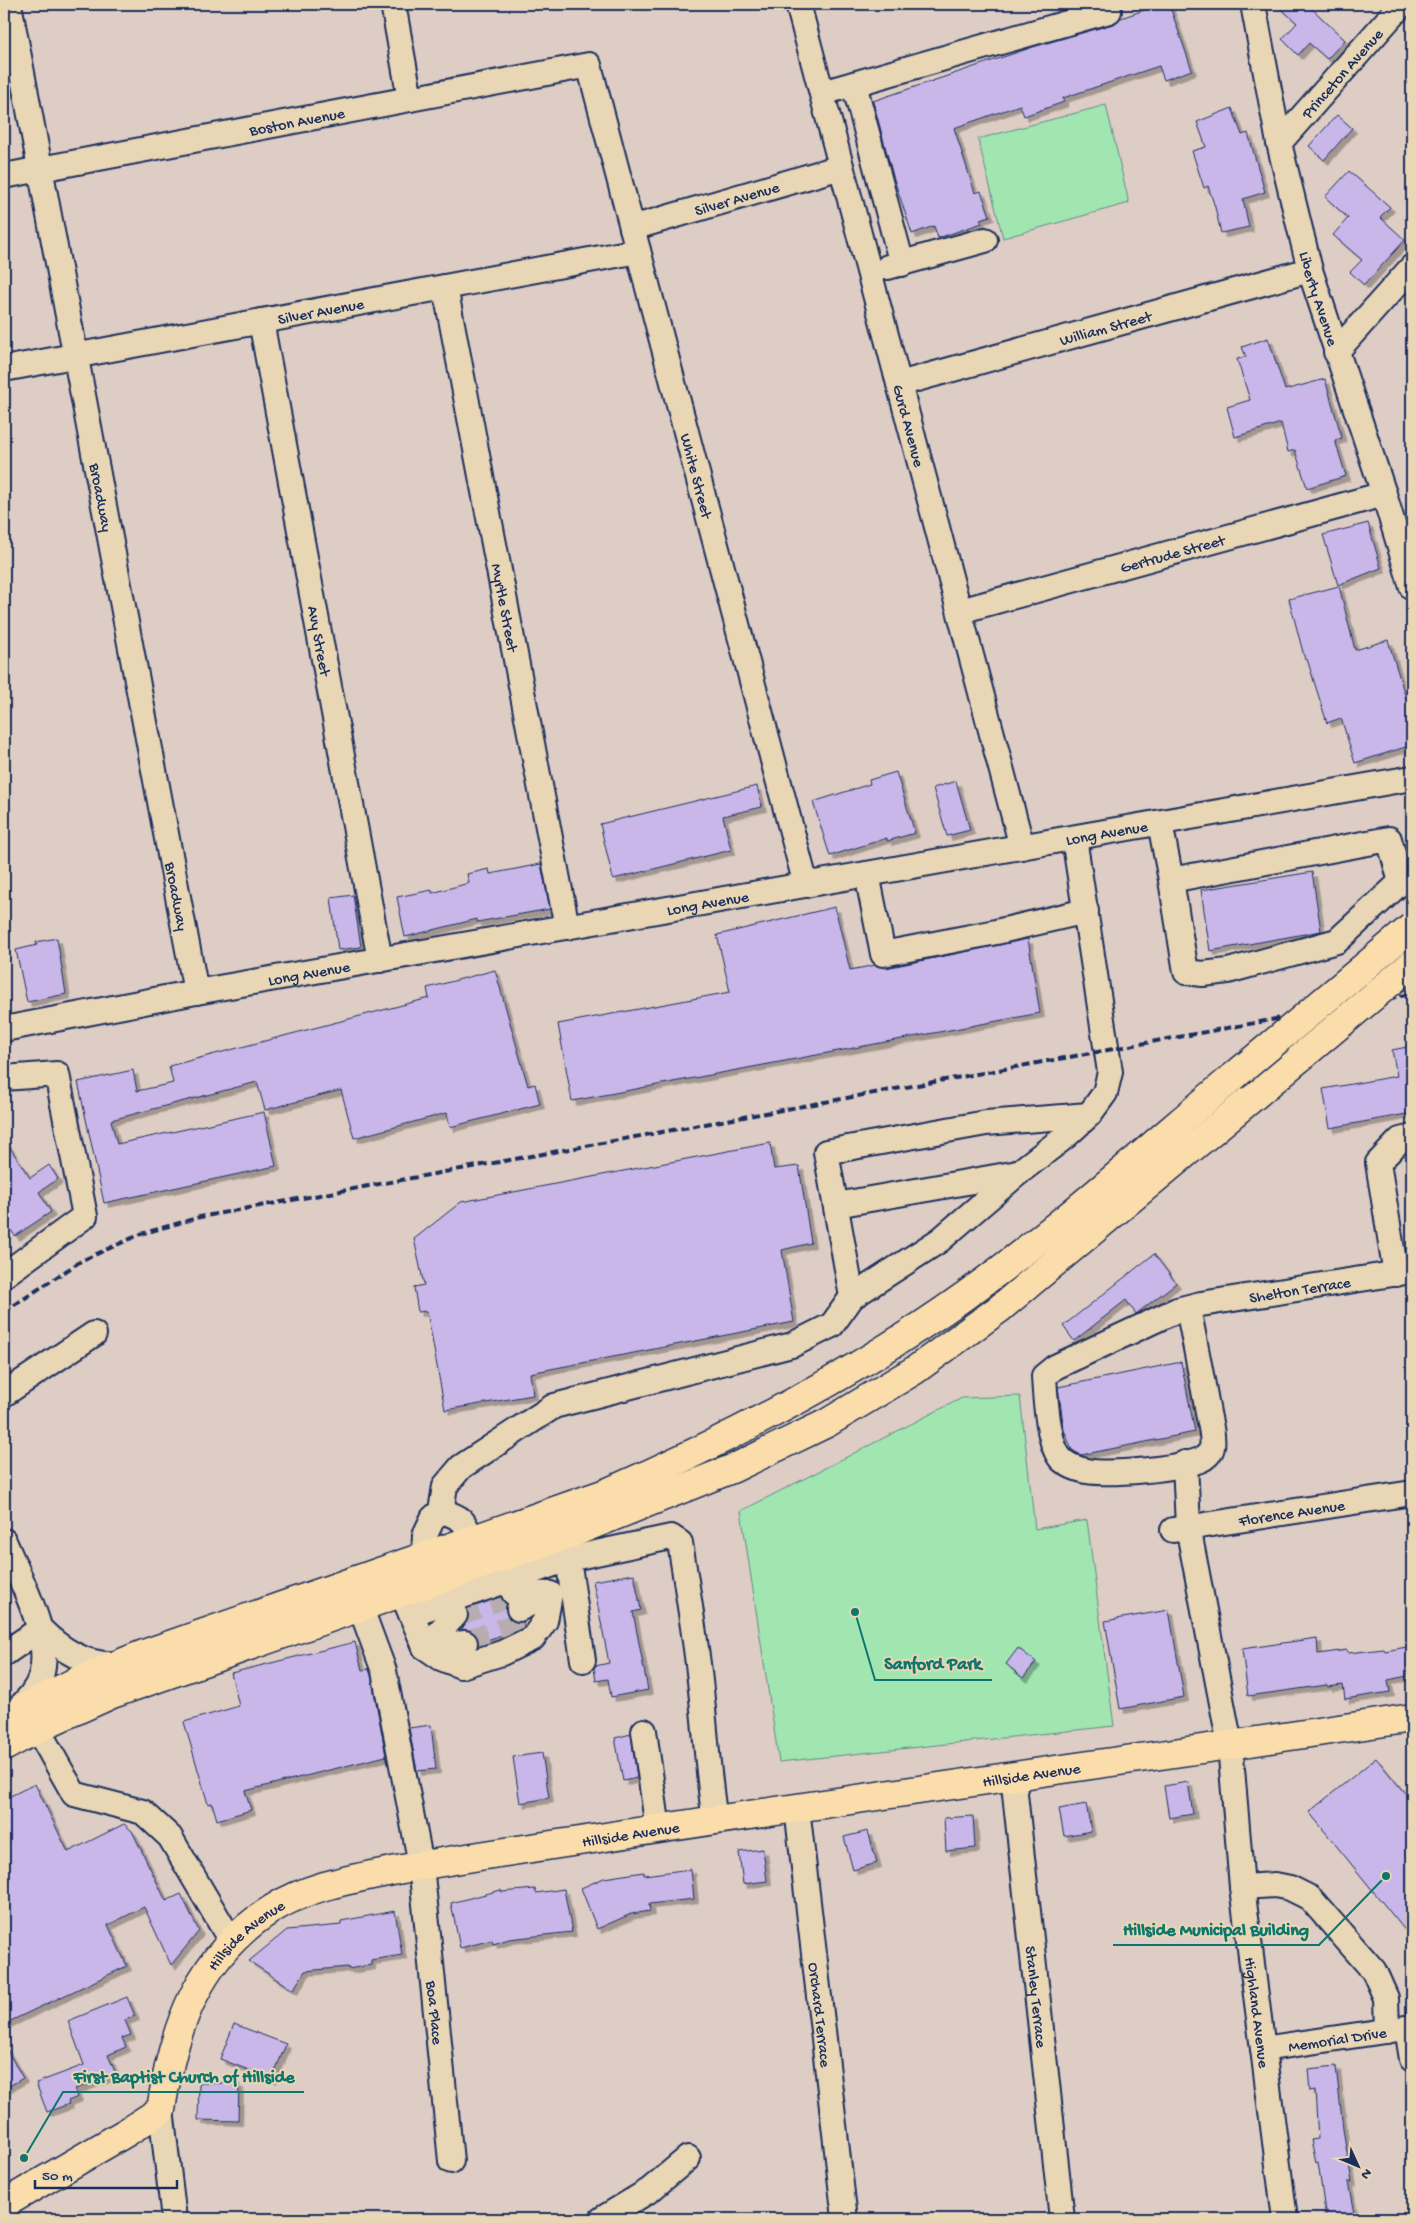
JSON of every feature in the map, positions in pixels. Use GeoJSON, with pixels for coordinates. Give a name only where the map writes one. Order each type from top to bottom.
{"type":"FeatureCollection","features":[{"type":"Feature","properties":{"kind":"main road"},"geometry":{"type":"LineString","coordinates":[[9,1715],[77,1681],[118,1664],[573,1506],[669,1466],[763,1420],[861,1364],[942,1312],[1026,1250],[1412,927]]}},
{"type":"Feature","properties":{"kind":"main road"},"geometry":{"type":"LineString","coordinates":[[4,1746],[88,1704],[144,1681],[360,1606],[406,1603],[542,1556],[635,1509],[726,1472],[797,1439],[879,1392],[944,1350],[1054,1266],[1412,964]]}},
{"type":"Feature","properties":{"kind":"main road","name":"Hillside Avenue"},"geometry":{"type":"LineString","coordinates":[[161,2110],[175,2041],[185,2011],[207,1970],[231,1941],[270,1910],[300,1895],[356,1878],[421,1865],[1412,1718]]}},
{"type":"Feature","properties":{"kind":"main road"},"geometry":{"type":"LineString","coordinates":[[4,2204],[134,2128],[161,2110]]}},
{"type":"Feature","properties":{"kind":"street","name":"Broadway"},"geometry":{"type":"LineString","coordinates":[[9,4],[196,992]]}},
{"type":"Feature","properties":{"kind":"street"},"geometry":{"type":"LineString","coordinates":[[393,4],[410,99]]}},
{"type":"Feature","properties":{"kind":"street","name":"Gurd Avenue"},"geometry":{"type":"LineString","coordinates":[[798,4],[1022,847]]}},
{"type":"Feature","properties":{"kind":"street","name":"Liberty Avenue"},"geometry":{"type":"LineString","coordinates":[[1253,4],[1279,143],[1310,270],[1384,494],[1412,587]]}},
{"type":"Feature","properties":{"kind":"street","name":"Princeton Avenue"},"geometry":{"type":"LineString","coordinates":[[1279,143],[1402,4]]}},
{"type":"Feature","properties":{"kind":"street"},"geometry":{"type":"LineString","coordinates":[[822,94],[1109,11]]}},
{"type":"Feature","properties":{"kind":"street","name":"Boston Avenue"},"geometry":{"type":"LineString","coordinates":[[4,176],[589,65]]}},
{"type":"Feature","properties":{"kind":"street","name":"White Street"},"geometry":{"type":"LineString","coordinates":[[589,65],[806,885]]}},
{"type":"Feature","properties":{"kind":"street"},"geometry":{"type":"LineString","coordinates":[[854,84],[902,264]]}},
{"type":"Feature","properties":{"kind":"street","name":"Silver Avenue"},"geometry":{"type":"LineString","coordinates":[[4,369],[445,287],[635,239],[841,167]]}},
{"type":"Feature","properties":{"kind":"street"},"geometry":{"type":"LineString","coordinates":[[870,272],[985,240]]}},
{"type":"Feature","properties":{"kind":"street"},"geometry":{"type":"LineString","coordinates":[[1336,352],[1412,267]]}},
{"type":"Feature","properties":{"kind":"street","name":"William Street"},"geometry":{"type":"LineString","coordinates":[[899,384],[1310,270]]}},
{"type":"Feature","properties":{"kind":"street","name":"Myrtle Street"},"geometry":{"type":"LineString","coordinates":[[445,287],[567,927]]}},
{"type":"Feature","properties":{"kind":"street","name":"Avy Street"},"geometry":{"type":"LineString","coordinates":[[261,321],[380,960]]}},
{"type":"Feature","properties":{"kind":"street","name":"Gertrude Street"},"geometry":{"type":"LineString","coordinates":[[960,611],[1384,494]]}},
{"type":"Feature","properties":{"kind":"street","name":"Long Avenue"},"geometry":{"type":"LineString","coordinates":[[4,1029],[196,992],[1412,778]]}},
{"type":"Feature","properties":{"kind":"street"},"geometry":{"type":"LineString","coordinates":[[1160,823],[1186,972],[1203,974],[1228,971],[1337,941],[1407,878],[1389,839],[1171,880]]}},
{"type":"Feature","properties":{"kind":"street"},"geometry":{"type":"LineString","coordinates":[[424,1558],[425,1535],[433,1518],[441,1510],[445,1486],[461,1467],[554,1406],[792,1345],[832,1324],[852,1297],[940,1240],[1089,1115],[1105,1093],[1110,1072],[1074,838]]}},
{"type":"Feature","properties":{"kind":"street"},"geometry":{"type":"LineString","coordinates":[[867,874],[883,954],[996,932],[1086,911]]}},
{"type":"Feature","properties":{"kind":"street"},"geometry":{"type":"LineString","coordinates":[[4,1078],[57,1074],[85,1216],[4,1274]]}},
{"type":"Feature","properties":{"kind":"street"},"geometry":{"type":"LineString","coordinates":[[852,1297],[826,1152],[986,1123],[1089,1115]]}},
{"type":"Feature","properties":{"kind":"street"},"geometry":{"type":"LineString","coordinates":[[1404,1272],[1378,1163],[1400,1140],[1412,1137]]}},
{"type":"Feature","properties":{"kind":"street"},"geometry":{"type":"LineString","coordinates":[[836,1205],[1018,1173]]}},
{"type":"Feature","properties":{"kind":"street","name":"Shelton Terrace"},"geometry":{"type":"LineString","coordinates":[[1185,1463],[1120,1471],[1087,1471],[1070,1466],[1061,1459],[1056,1451],[1046,1405],[1044,1376],[1056,1367],[1177,1310],[1201,1304],[1404,1272]]}},
{"type":"Feature","properties":{"kind":"street"},"geometry":{"type":"LineString","coordinates":[[1185,1463],[1200,1460],[1210,1454],[1213,1446],[1201,1366],[1188,1308]]}},
{"type":"Feature","properties":{"kind":"street"},"geometry":{"type":"LineString","coordinates":[[4,1394],[94,1334]]}},
{"type":"Feature","properties":{"kind":"street","name":"Highland Avenue"},"geometry":{"type":"LineString","coordinates":[[1185,1463],[1180,1529],[1230,1745],[1242,1888],[1285,2219]]}},
{"type":"Feature","properties":{"kind":"street","name":"Florence Avenue"},"geometry":{"type":"LineString","coordinates":[[1180,1529],[1412,1493]]}},
{"type":"Feature","properties":{"kind":"street"},"geometry":{"type":"LineString","coordinates":[[635,1509],[647,1541]]}},
{"type":"Feature","properties":{"kind":"street"},"geometry":{"type":"LineString","coordinates":[[441,1510],[458,1516],[467,1526],[471,1541]]}},
{"type":"Feature","properties":{"kind":"street"},"geometry":{"type":"LineString","coordinates":[[406,1603],[425,1647],[440,1658],[460,1666],[502,1653],[533,1638],[545,1621],[550,1594],[542,1556],[568,1559],[671,1537],[680,1543],[701,1690],[710,1791],[715,1820]]}},
{"type":"Feature","properties":{"kind":"street"},"geometry":{"type":"LineString","coordinates":[[4,1541],[40,1629],[44,1650],[41,1677],[29,1698],[9,1715]]}},
{"type":"Feature","properties":{"kind":"street"},"geometry":{"type":"LineString","coordinates":[[568,1559],[583,1660]]}},
{"type":"Feature","properties":{"kind":"street"},"geometry":{"type":"LineString","coordinates":[[519,1609],[550,1594]]}},
{"type":"Feature","properties":{"kind":"street","name":"Boa Place"},"geometry":{"type":"LineString","coordinates":[[360,1606],[384,1671],[421,1865],[451,2161]]}},
{"type":"Feature","properties":{"kind":"street"},"geometry":{"type":"LineString","coordinates":[[4,1654],[40,1629]]}},
{"type":"Feature","properties":{"kind":"street"},"geometry":{"type":"LineString","coordinates":[[40,1629],[59,1645],[88,1662],[108,1665],[118,1664]]}},
{"type":"Feature","properties":{"kind":"street"},"geometry":{"type":"LineString","coordinates":[[425,1647],[460,1629]]}},
{"type":"Feature","properties":{"kind":"street"},"geometry":{"type":"LineString","coordinates":[[38,1728],[74,1794],[143,1812],[170,1837],[231,1941]]}},
{"type":"Feature","properties":{"kind":"street"},"geometry":{"type":"LineString","coordinates":[[644,1731],[658,1829]]}},
{"type":"Feature","properties":{"kind":"street","name":"Stanley Terrace"},"geometry":{"type":"LineString","coordinates":[[1013,1776],[1062,2219]]}},
{"type":"Feature","properties":{"kind":"street","name":"Orchard Terrace"},"geometry":{"type":"LineString","coordinates":[[797,1808],[845,2219]]}},
{"type":"Feature","properties":{"kind":"street"},"geometry":{"type":"LineString","coordinates":[[1242,1888],[1275,1885],[1290,1888],[1310,1898],[1374,1971],[1402,2028],[1412,2058]]}},
{"type":"Feature","properties":{"kind":"street","name":"Memorial Drive"},"geometry":{"type":"LineString","coordinates":[[1263,2049],[1402,2028]]}},
{"type":"Feature","properties":{"kind":"street"},"geometry":{"type":"LineString","coordinates":[[161,2110],[174,2219]]}},
{"type":"Feature","properties":{"kind":"street"},"geometry":{"type":"LineString","coordinates":[[602,2219],[650,2190],[688,2158]]}},
{"type":"Feature","properties":{"kind":"green space"},"geometry":{"type":"Polygon","coordinates":[[[1106,105],[1129,203],[1003,238],[978,139],[1106,105]]]}},
{"type":"Feature","properties":{"kind":"green space"},"geometry":{"type":"Polygon","coordinates":[[[1020,1396],[1035,1529],[1087,1520],[1114,1726],[779,1762],[741,1511],[962,1398],[1020,1396]]]}},
{"type":"Feature","properties":{"kind":"building"},"geometry":{"type":"Polygon","coordinates":[[[1162,4],[1169,4],[1192,70],[1164,80],[1159,66],[1063,98],[1064,102],[1024,116],[1020,105],[954,128],[975,193],[981,191],[990,216],[980,219],[982,223],[938,238],[934,226],[912,234],[893,176],[873,101],[1033,47],[1113,24],[1121,18],[1162,4]]]}},
{"type":"Feature","properties":{"kind":"building"},"geometry":{"type":"Polygon","coordinates":[[[1276,4],[1307,4],[1345,40],[1327,59],[1309,43],[1298,55],[1282,39],[1297,23],[1276,4]]]}},
{"type":"Feature","properties":{"kind":"building"},"geometry":{"type":"Polygon","coordinates":[[[1232,108],[1242,135],[1248,133],[1265,192],[1243,199],[1249,227],[1221,233],[1208,186],[1204,188],[1192,151],[1206,147],[1197,122],[1232,108]]]}},
{"type":"Feature","properties":{"kind":"building"},"geometry":{"type":"Polygon","coordinates":[[[1337,115],[1352,128],[1324,160],[1309,146],[1337,115]]]}},
{"type":"Feature","properties":{"kind":"building"},"geometry":{"type":"Polygon","coordinates":[[[1349,171],[1390,207],[1380,217],[1405,240],[1364,285],[1350,272],[1362,260],[1333,235],[1348,218],[1325,197],[1349,171]]]}},
{"type":"Feature","properties":{"kind":"building"},"geometry":{"type":"Polygon","coordinates":[[[1268,338],[1285,390],[1325,379],[1342,438],[1335,440],[1346,476],[1307,488],[1295,450],[1288,452],[1281,423],[1235,437],[1227,407],[1250,400],[1237,359],[1246,357],[1242,347],[1268,338]]]}},
{"type":"Feature","properties":{"kind":"building"},"geometry":{"type":"Polygon","coordinates":[[[1368,523],[1381,568],[1338,585],[1323,535],[1368,523]]]}},
{"type":"Feature","properties":{"kind":"building"},"geometry":{"type":"Polygon","coordinates":[[[1339,586],[1355,650],[1388,640],[1412,718],[1412,745],[1355,763],[1341,718],[1327,723],[1307,659],[1305,660],[1289,599],[1339,586]]]}},
{"type":"Feature","properties":{"kind":"building"},"geometry":{"type":"Polygon","coordinates":[[[896,772],[915,833],[887,841],[887,838],[830,856],[813,802],[870,784],[869,780],[896,772]]]}},
{"type":"Feature","properties":{"kind":"building"},"geometry":{"type":"Polygon","coordinates":[[[956,781],[970,830],[947,836],[933,788],[956,781]]]}},
{"type":"Feature","properties":{"kind":"building"},"geometry":{"type":"Polygon","coordinates":[[[757,786],[762,807],[723,816],[731,850],[613,879],[600,824],[757,786]]]}},
{"type":"Feature","properties":{"kind":"building"},"geometry":{"type":"Polygon","coordinates":[[[541,864],[550,909],[477,922],[477,919],[405,937],[397,897],[432,890],[432,893],[469,883],[467,874],[489,869],[490,874],[541,864]]]}},
{"type":"Feature","properties":{"kind":"building"},"geometry":{"type":"Polygon","coordinates":[[[1312,872],[1321,931],[1210,951],[1201,890],[1312,872]]]}},
{"type":"Feature","properties":{"kind":"building"},"geometry":{"type":"Polygon","coordinates":[[[353,895],[361,947],[338,950],[331,898],[353,895]]]}},
{"type":"Feature","properties":{"kind":"building"},"geometry":{"type":"Polygon","coordinates":[[[835,907],[850,970],[876,965],[886,968],[1028,939],[1040,1013],[572,1101],[558,1024],[730,992],[717,935],[835,907]]]}},
{"type":"Feature","properties":{"kind":"building"},"geometry":{"type":"Polygon","coordinates":[[[57,938],[66,994],[27,1002],[16,950],[37,945],[36,942],[57,938]]]}},
{"type":"Feature","properties":{"kind":"building"},"geometry":{"type":"Polygon","coordinates":[[[495,970],[528,1086],[535,1084],[540,1104],[450,1127],[447,1113],[354,1138],[341,1090],[265,1110],[257,1082],[111,1120],[117,1144],[264,1112],[276,1166],[104,1203],[78,1082],[133,1070],[137,1091],[173,1083],[169,1066],[429,998],[427,988],[495,970]]]}},
{"type":"Feature","properties":{"kind":"building"},"geometry":{"type":"Polygon","coordinates":[[[1412,1046],[1412,1113],[1330,1128],[1323,1089],[1397,1076],[1392,1050],[1412,1046]]]}},
{"type":"Feature","properties":{"kind":"building"},"geometry":{"type":"Polygon","coordinates":[[[4,1139],[30,1178],[49,1165],[58,1179],[39,1192],[51,1212],[15,1236],[4,1220],[4,1139]]]}},
{"type":"Feature","properties":{"kind":"building"},"geometry":{"type":"Polygon","coordinates":[[[770,1143],[774,1169],[799,1166],[811,1243],[782,1250],[794,1322],[530,1373],[533,1395],[445,1410],[427,1311],[418,1312],[414,1287],[424,1285],[414,1239],[461,1202],[770,1143]]]}},
{"type":"Feature","properties":{"kind":"building"},"geometry":{"type":"Polygon","coordinates":[[[1154,1254],[1176,1283],[1136,1314],[1126,1300],[1074,1341],[1063,1326],[1154,1254]]]}},
{"type":"Feature","properties":{"kind":"building"},"geometry":{"type":"Polygon","coordinates":[[[1181,1362],[1195,1432],[1081,1455],[1072,1450],[1064,1430],[1058,1387],[1181,1362]]]}},
{"type":"Feature","properties":{"kind":"building"},"geometry":{"type":"Polygon","coordinates":[[[634,1574],[641,1610],[633,1612],[648,1690],[611,1697],[608,1679],[596,1681],[595,1666],[609,1663],[593,1581],[634,1574]]]}},
{"type":"Feature","properties":{"kind":"building"},"geometry":{"type":"Polygon","coordinates":[[[501,1597],[506,1604],[507,1615],[512,1621],[523,1622],[524,1627],[479,1643],[476,1635],[471,1631],[462,1629],[468,1619],[467,1609],[501,1597]]]}},
{"type":"Feature","properties":{"kind":"building"},"geometry":{"type":"Polygon","coordinates":[[[1169,1610],[1184,1697],[1120,1709],[1105,1621],[1169,1610]]]}},
{"type":"Feature","properties":{"kind":"building"},"geometry":{"type":"Polygon","coordinates":[[[1317,1638],[1318,1654],[1347,1650],[1348,1653],[1384,1649],[1385,1651],[1412,1646],[1412,1675],[1388,1680],[1390,1692],[1345,1699],[1343,1685],[1328,1687],[1327,1685],[1248,1696],[1242,1649],[1317,1638]]]}},
{"type":"Feature","properties":{"kind":"building"},"geometry":{"type":"Polygon","coordinates":[[[355,1642],[362,1670],[369,1669],[371,1675],[386,1756],[245,1791],[251,1810],[217,1820],[212,1803],[208,1804],[184,1722],[239,1706],[231,1673],[355,1642]]]}},
{"type":"Feature","properties":{"kind":"building"},"geometry":{"type":"Polygon","coordinates":[[[1018,1648],[1036,1662],[1023,1678],[1006,1664],[1018,1648]]]}},
{"type":"Feature","properties":{"kind":"building"},"geometry":{"type":"Polygon","coordinates":[[[431,1725],[436,1769],[417,1771],[409,1728],[431,1725]]]}},
{"type":"Feature","properties":{"kind":"building"},"geometry":{"type":"Polygon","coordinates":[[[631,1734],[637,1778],[623,1781],[615,1738],[631,1734]]]}},
{"type":"Feature","properties":{"kind":"building"},"geometry":{"type":"Polygon","coordinates":[[[542,1753],[549,1798],[520,1803],[513,1757],[542,1753]]]}},
{"type":"Feature","properties":{"kind":"building"},"geometry":{"type":"Polygon","coordinates":[[[1376,1758],[1412,1802],[1412,1939],[1309,1812],[1376,1758]]]}},
{"type":"Feature","properties":{"kind":"building"},"geometry":{"type":"Polygon","coordinates":[[[1188,1782],[1193,1814],[1169,1818],[1164,1786],[1188,1782]]]}},
{"type":"Feature","properties":{"kind":"building"},"geometry":{"type":"Polygon","coordinates":[[[35,1784],[68,1852],[124,1824],[132,1831],[166,1901],[181,1894],[199,1931],[171,1965],[144,1907],[108,1925],[127,1966],[4,2024],[4,1799],[35,1784]]]}},
{"type":"Feature","properties":{"kind":"building"},"geometry":{"type":"Polygon","coordinates":[[[1086,1804],[1091,1831],[1064,1836],[1059,1809],[1086,1804]]]}},
{"type":"Feature","properties":{"kind":"building"},"geometry":{"type":"Polygon","coordinates":[[[973,1816],[975,1848],[946,1851],[944,1818],[973,1816]]]}},
{"type":"Feature","properties":{"kind":"building"},"geometry":{"type":"Polygon","coordinates":[[[868,1831],[877,1863],[853,1870],[844,1837],[868,1831]]]}},
{"type":"Feature","properties":{"kind":"building"},"geometry":{"type":"Polygon","coordinates":[[[763,1849],[767,1881],[743,1884],[739,1852],[763,1849]]]}},
{"type":"Feature","properties":{"kind":"building"},"geometry":{"type":"Polygon","coordinates":[[[691,1869],[694,1899],[649,1904],[650,1911],[631,1914],[597,1929],[581,1888],[604,1878],[644,1872],[644,1875],[691,1869]]]}},
{"type":"Feature","properties":{"kind":"building"},"geometry":{"type":"Polygon","coordinates":[[[535,1889],[536,1893],[564,1889],[572,1932],[509,1939],[493,1944],[492,1940],[460,1948],[451,1903],[501,1890],[502,1892],[535,1889]]]}},
{"type":"Feature","properties":{"kind":"building"},"geometry":{"type":"Polygon","coordinates":[[[395,1911],[402,1955],[371,1960],[371,1965],[348,1969],[348,1967],[305,1971],[293,1990],[249,1961],[287,1930],[341,1925],[341,1921],[395,1911]]]}},
{"type":"Feature","properties":{"kind":"building"},"geometry":{"type":"Polygon","coordinates":[[[127,1997],[135,2016],[125,2020],[131,2035],[122,2038],[126,2047],[108,2055],[116,2074],[75,2089],[78,2097],[68,2101],[69,2104],[47,2112],[36,2083],[84,2065],[68,2021],[127,1997]]]}},
{"type":"Feature","properties":{"kind":"building"},"geometry":{"type":"Polygon","coordinates":[[[234,2024],[286,2044],[272,2079],[220,2059],[234,2024]]]}},
{"type":"Feature","properties":{"kind":"building"},"geometry":{"type":"Polygon","coordinates":[[[4,2045],[23,2078],[4,2089],[4,2045]]]}},
{"type":"Feature","properties":{"kind":"building"},"geometry":{"type":"Polygon","coordinates":[[[1336,2066],[1343,2129],[1352,2182],[1348,2182],[1355,2219],[1326,2219],[1318,2162],[1316,2163],[1311,2140],[1318,2139],[1315,2090],[1310,2091],[1308,2069],[1336,2066]]]}},
{"type":"Feature","properties":{"kind":"building"},"geometry":{"type":"Polygon","coordinates":[[[199,2083],[239,2084],[238,2121],[198,2120],[199,2083]]]}},
{"type":"Feature","properties":{"kind":"tunnel"},"geometry":{"type":"LineString","coordinates":[[455,1615],[514,1593]]}},
{"type":"Feature","properties":{"kind":"tunnel"},"geometry":{"type":"LineString","coordinates":[[465,1643],[523,1623]]}},
{"type":"Feature","properties":{"kind":"railway"},"geometry":{"type":"LineString","coordinates":[[4,1312],[81,1261],[141,1234],[200,1217],[1412,994]]}},
{"type":"Feature","properties":{"kind":"place","name":"Sanford Park"},"geometry":{"type":"Point","coordinates":[855,1612]}},
{"type":"Feature","properties":{"kind":"place","name":"Hillside Municipal Building"},"geometry":{"type":"Point","coordinates":[1386,1876]}},
{"type":"Feature","properties":{"kind":"place","name":"First Baptist Church of Hillside"},"geometry":{"type":"Point","coordinates":[24,2158]}}]}
